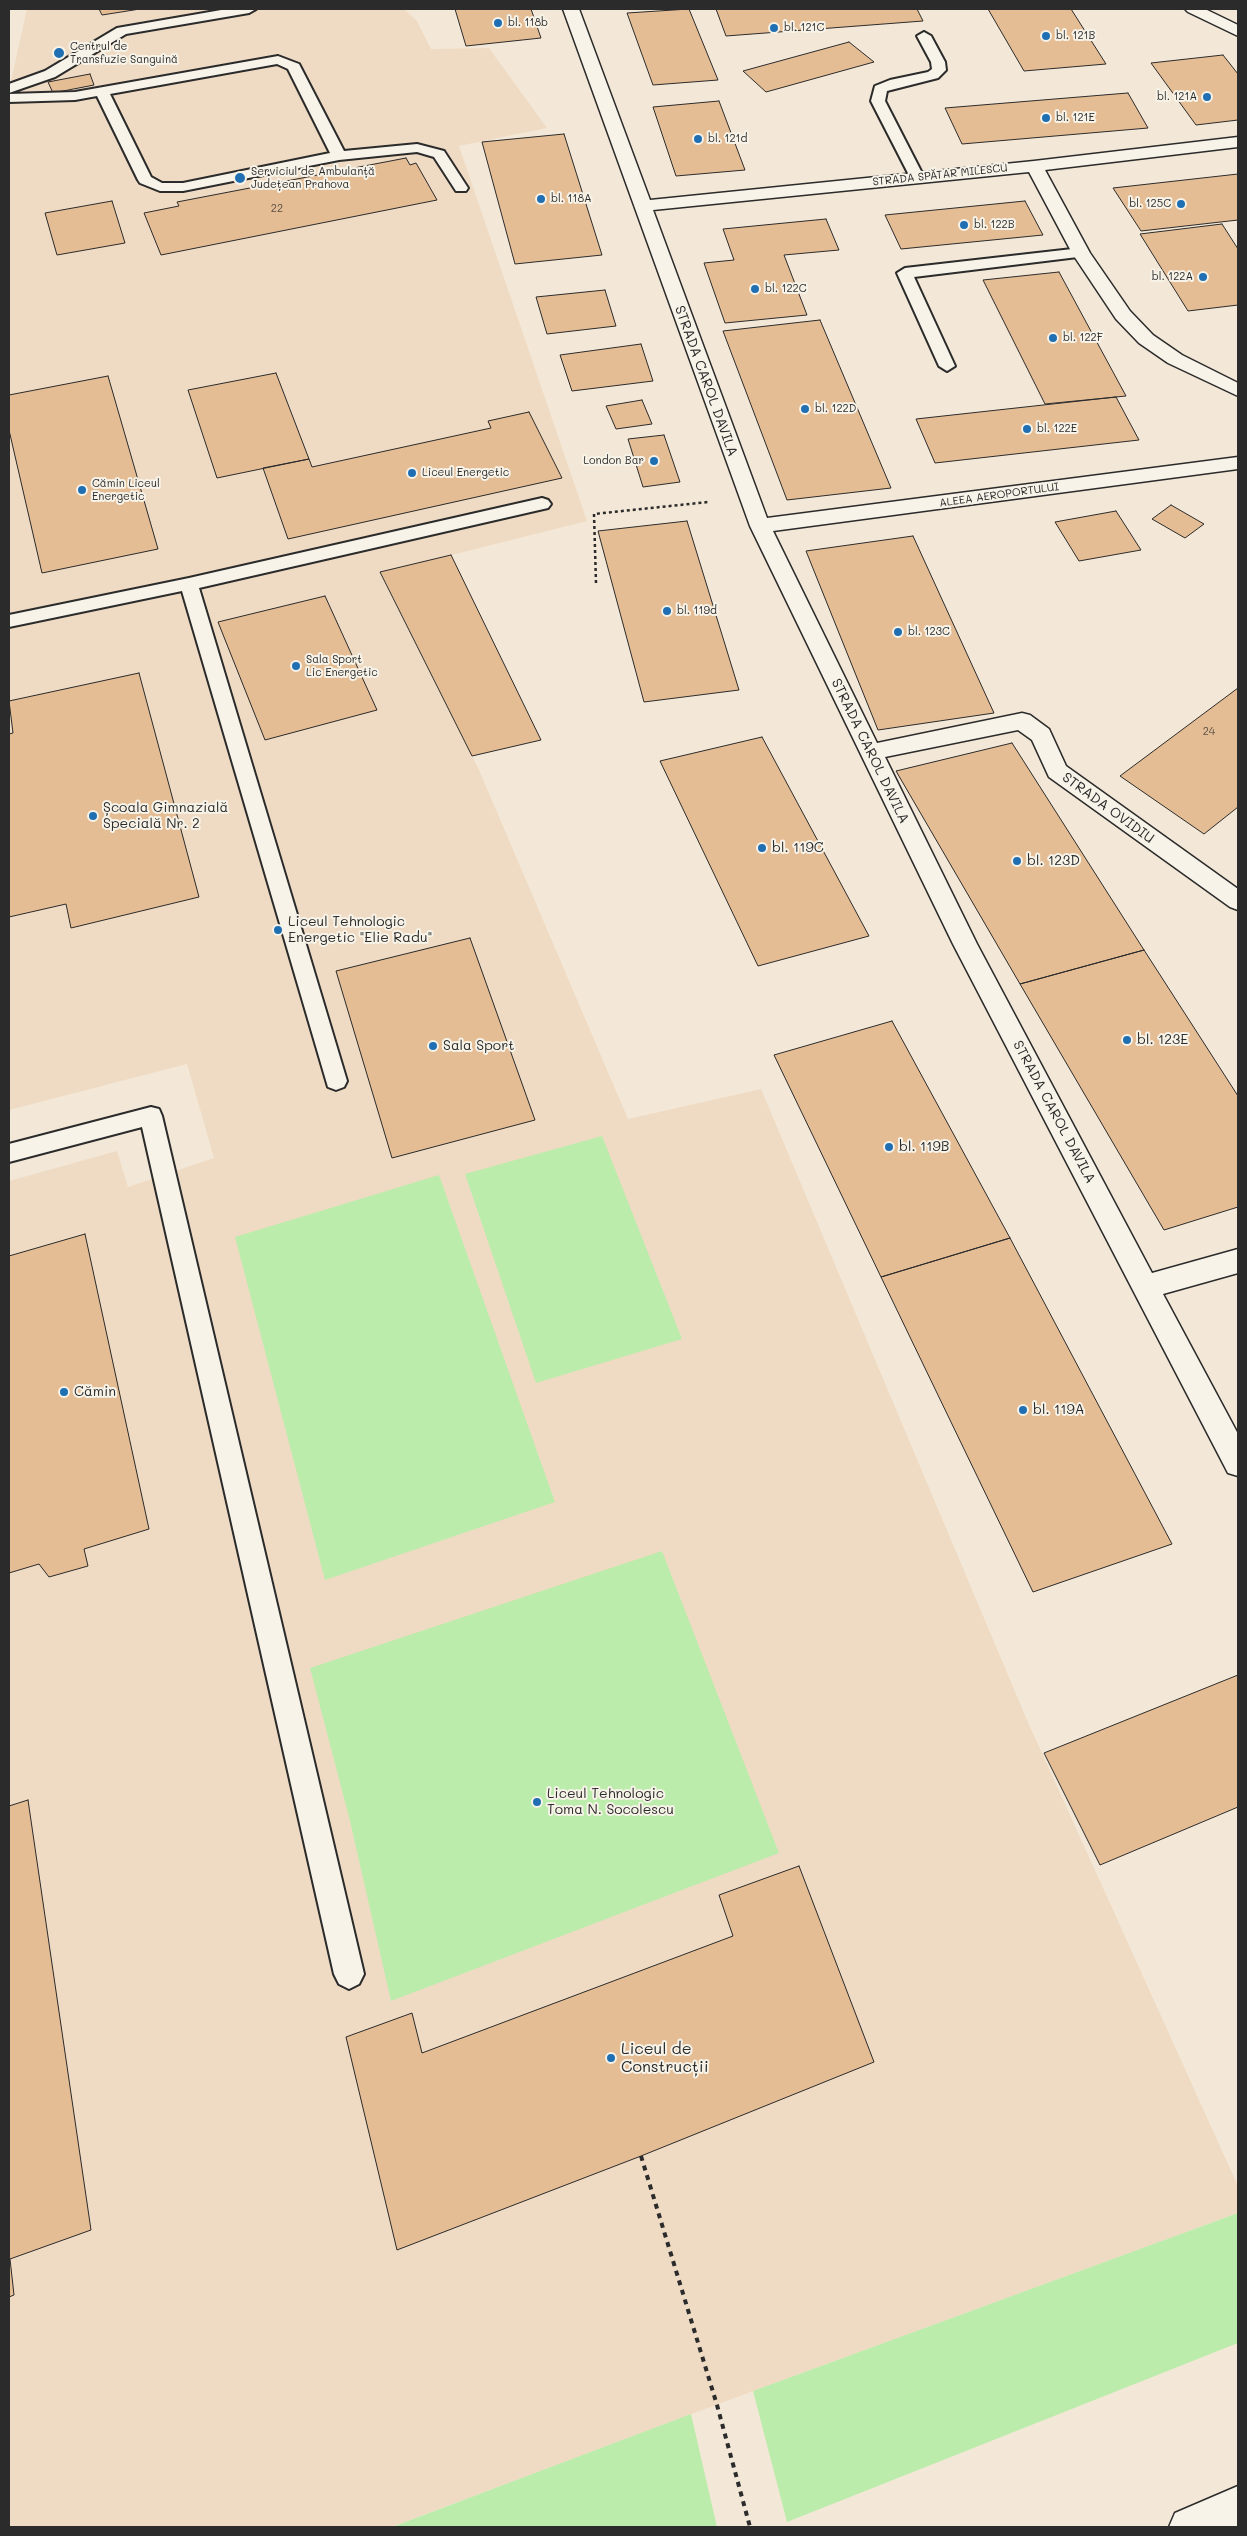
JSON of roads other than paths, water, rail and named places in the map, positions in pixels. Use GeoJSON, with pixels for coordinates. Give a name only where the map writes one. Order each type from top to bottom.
{"type":"FeatureCollection","features":[{"type":"Feature","properties":{"kind":"street","name":"STRADA CAROL DAVILA"},"geometry":{"type":"LineString","coordinates":[[571,9],[760,526],[965,944],[1238,1463]]}},
{"type":"Feature","properties":{"kind":"street"},"geometry":{"type":"LineString","coordinates":[[1193,9],[1238,31]]}},
{"type":"Feature","properties":{"kind":"street","name":"STRADA SPĂTAR MILESCU"},"geometry":{"type":"LineString","coordinates":[[642,206],[1034,166],[1238,142]]}},
{"type":"Feature","properties":{"kind":"street"},"geometry":{"type":"LineString","coordinates":[[1034,166],[1081,253],[1123,315],[1146,339],[1175,359],[1238,390]]}},
{"type":"Feature","properties":{"kind":"street","name":"ALEEA AEROPORTULUI"},"geometry":{"type":"LineString","coordinates":[[760,526],[1238,463]]}},
{"type":"Feature","properties":{"kind":"street","name":"STRADA OVIDIU"},"geometry":{"type":"LineString","coordinates":[[871,752],[1022,721],[1041,734],[1057,771],[1238,902]]}},
{"type":"Feature","properties":{"kind":"street"},"geometry":{"type":"LineString","coordinates":[[1145,1287],[1238,1261]]}},
{"type":"Feature","properties":{"kind":"street"},"geometry":{"type":"LineString","coordinates":[[1189,2527],[1238,2506]]}},
{"type":"Feature","properties":{"kind":"lane"},"geometry":{"type":"LineString","coordinates":[[9,89],[50,74],[122,31],[249,9]]}},
{"type":"Feature","properties":{"kind":"lane"},"geometry":{"type":"LineString","coordinates":[[917,177],[878,101],[880,89],[895,83],[933,75],[939,70],[938,62],[924,36]]}},
{"type":"Feature","properties":{"kind":"lane"},"geometry":{"type":"LineString","coordinates":[[9,98],[75,96],[266,61],[288,63],[294,67],[339,156]]}},
{"type":"Feature","properties":{"kind":"lane"},"geometry":{"type":"LineString","coordinates":[[101,91],[145,180],[160,187],[183,187],[339,156],[418,148],[432,150],[439,154],[461,188]]}},
{"type":"Feature","properties":{"kind":"lane"},"geometry":{"type":"LineString","coordinates":[[947,366],[905,273],[1081,253]]}},
{"type":"Feature","properties":{"kind":"lane"},"geometry":{"type":"LineString","coordinates":[[9,621],[190,584],[542,504]]}},
{"type":"Feature","properties":{"kind":"lane"},"geometry":{"type":"LineString","coordinates":[[190,584],[336,1081]]}},
{"type":"Feature","properties":{"kind":"lane"},"geometry":{"type":"LineString","coordinates":[[9,1153],[152,1116],[349,1974]]}},
{"type":"Feature","properties":{"kind":"place","name":"bl. 118b"},"geometry":{"type":"Point","coordinates":[498,23]}},
{"type":"Feature","properties":{"kind":"place","name":"bl. 121C"},"geometry":{"type":"Point","coordinates":[774,28]}},
{"type":"Feature","properties":{"kind":"place","name":"bl. 121B"},"geometry":{"type":"Point","coordinates":[1046,36]}},
{"type":"Feature","properties":{"kind":"place","name":"Centrul de Transfuzie Sanguină"},"geometry":{"type":"Point","coordinates":[59,53]}},
{"type":"Feature","properties":{"kind":"place","name":"bl. 121A"},"geometry":{"type":"Point","coordinates":[1207,97]}},
{"type":"Feature","properties":{"kind":"place","name":"bl. 121E"},"geometry":{"type":"Point","coordinates":[1046,118]}},
{"type":"Feature","properties":{"kind":"place","name":"bl. 121d"},"geometry":{"type":"Point","coordinates":[698,139]}},
{"type":"Feature","properties":{"kind":"place","name":"Serviciul de Ambulanță Județean Prahova"},"geometry":{"type":"Point","coordinates":[240,178]}},
{"type":"Feature","properties":{"kind":"place","name":"bl. 118A"},"geometry":{"type":"Point","coordinates":[541,199]}},
{"type":"Feature","properties":{"kind":"place","name":"bl. 125C"},"geometry":{"type":"Point","coordinates":[1181,204]}},
{"type":"Feature","properties":{"kind":"place","name":"bl. 122B"},"geometry":{"type":"Point","coordinates":[964,225]}},
{"type":"Feature","properties":{"kind":"place","name":"bl. 122A"},"geometry":{"type":"Point","coordinates":[1203,277]}},
{"type":"Feature","properties":{"kind":"place","name":"bl. 122C"},"geometry":{"type":"Point","coordinates":[755,289]}},
{"type":"Feature","properties":{"kind":"place","name":"bl. 122F"},"geometry":{"type":"Point","coordinates":[1053,338]}},
{"type":"Feature","properties":{"kind":"place","name":"bl. 122D"},"geometry":{"type":"Point","coordinates":[805,409]}},
{"type":"Feature","properties":{"kind":"place","name":"bl. 122E"},"geometry":{"type":"Point","coordinates":[1027,429]}},
{"type":"Feature","properties":{"kind":"place","name":"London Bar"},"geometry":{"type":"Point","coordinates":[654,461]}},
{"type":"Feature","properties":{"kind":"place","name":"Liceul Energetic"},"geometry":{"type":"Point","coordinates":[412,473]}},
{"type":"Feature","properties":{"kind":"place","name":"Cămin Liceul Energetic"},"geometry":{"type":"Point","coordinates":[82,490]}},
{"type":"Feature","properties":{"kind":"place","name":"bl. 119d"},"geometry":{"type":"Point","coordinates":[667,611]}},
{"type":"Feature","properties":{"kind":"place","name":"bl. 123C"},"geometry":{"type":"Point","coordinates":[898,632]}},
{"type":"Feature","properties":{"kind":"place","name":"Sala Sport Lic Energetic"},"geometry":{"type":"Point","coordinates":[296,666]}},
{"type":"Feature","properties":{"kind":"place","name":"Școala Gimnazială Specială Nr. 2"},"geometry":{"type":"Point","coordinates":[93,816]}},
{"type":"Feature","properties":{"kind":"place","name":"bl. 119C"},"geometry":{"type":"Point","coordinates":[762,848]}},
{"type":"Feature","properties":{"kind":"place","name":"bl. 123D"},"geometry":{"type":"Point","coordinates":[1017,861]}},
{"type":"Feature","properties":{"kind":"place","name":"Liceul Tehnologic Energetic \"Elie Radu\""},"geometry":{"type":"Point","coordinates":[278,930]}},
{"type":"Feature","properties":{"kind":"place","name":"bl. 123E"},"geometry":{"type":"Point","coordinates":[1127,1040]}},
{"type":"Feature","properties":{"kind":"place","name":"Sala Sport"},"geometry":{"type":"Point","coordinates":[433,1046]}},
{"type":"Feature","properties":{"kind":"place","name":"bl. 119B"},"geometry":{"type":"Point","coordinates":[889,1147]}},
{"type":"Feature","properties":{"kind":"place","name":"Cămin"},"geometry":{"type":"Point","coordinates":[64,1392]}},
{"type":"Feature","properties":{"kind":"place","name":"bl. 119A"},"geometry":{"type":"Point","coordinates":[1023,1410]}},
{"type":"Feature","properties":{"kind":"place","name":"Liceul Tehnologic Toma N. Socolescu"},"geometry":{"type":"Point","coordinates":[537,1802]}},
{"type":"Feature","properties":{"kind":"place","name":"Liceul de Construcții"},"geometry":{"type":"Point","coordinates":[611,2058]}}]}
